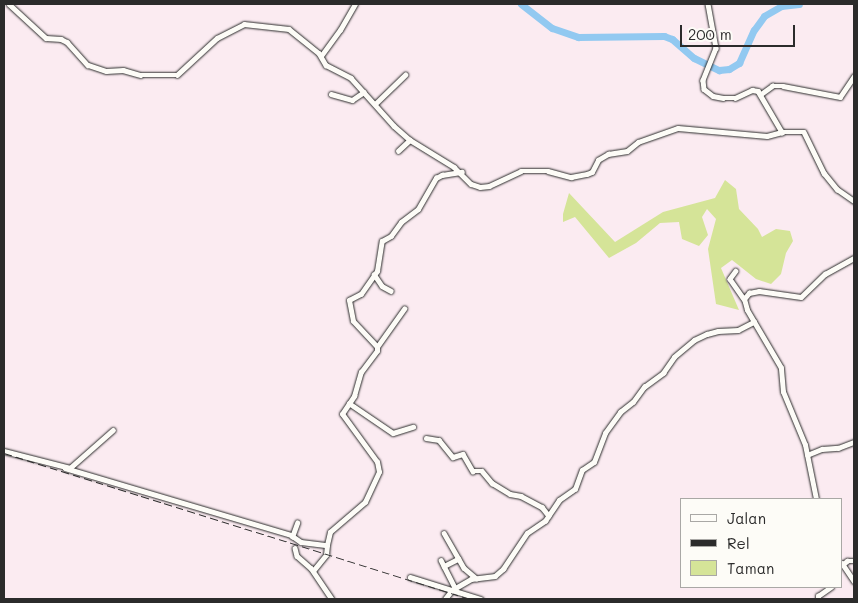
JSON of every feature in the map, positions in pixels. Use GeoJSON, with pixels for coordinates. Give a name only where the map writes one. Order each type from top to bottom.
{"type":"FeatureCollection","features":[{"type":"Feature","properties":{"kind":"street"},"geometry":{"type":"LineString","coordinates":[[9,4],[46,38],[64,40],[86,64],[106,71],[124,70],[140,75],[177,75],[217,38],[240,25],[249,23],[289,29],[321,56],[326,64],[345,74],[410,140],[462,172],[472,184],[480,187],[489,186],[521,171],[548,171],[575,177],[590,173],[598,160],[608,154],[627,151],[638,142],[678,128],[767,136],[782,132],[804,132],[824,173],[837,189],[854,200]]}},
{"type":"Feature","properties":{"kind":"street"},"geometry":{"type":"LineString","coordinates":[[321,56],[340,30],[355,4]]}},
{"type":"Feature","properties":{"kind":"street"},"geometry":{"type":"LineString","coordinates":[[708,4],[716,41],[703,86],[713,96],[735,98],[754,90],[761,94],[782,132]]}},
{"type":"Feature","properties":{"kind":"street"},"geometry":{"type":"LineString","coordinates":[[375,104],[404,75]]}},
{"type":"Feature","properties":{"kind":"street"},"geometry":{"type":"LineString","coordinates":[[761,94],[772,86],[783,86],[840,97],[854,76]]}},
{"type":"Feature","properties":{"kind":"street"},"geometry":{"type":"LineString","coordinates":[[331,94],[352,100],[364,92]]}},
{"type":"Feature","properties":{"kind":"street"},"geometry":{"type":"LineString","coordinates":[[398,151],[410,140]]}},
{"type":"Feature","properties":{"kind":"street"},"geometry":{"type":"LineString","coordinates":[[377,347],[353,321],[349,302],[363,291],[374,274],[380,262],[382,241],[391,236],[401,222],[418,209],[438,177],[462,172]]}},
{"type":"Feature","properties":{"kind":"street"},"geometry":{"type":"LineString","coordinates":[[744,302],[749,293],[759,291],[801,297],[825,274],[854,258]]}},
{"type":"Feature","properties":{"kind":"street"},"geometry":{"type":"LineString","coordinates":[[736,271],[730,279],[780,364],[783,392],[807,455],[810,480],[816,498]]}},
{"type":"Feature","properties":{"kind":"street"},"geometry":{"type":"LineString","coordinates":[[374,274],[382,286],[392,291]]}},
{"type":"Feature","properties":{"kind":"street"},"geometry":{"type":"LineString","coordinates":[[313,571],[326,556],[330,532],[365,502],[379,472],[374,457],[343,416],[343,410],[356,393],[361,372],[375,357],[377,347],[404,309]]}},
{"type":"Feature","properties":{"kind":"street"},"geometry":{"type":"LineString","coordinates":[[445,599],[454,589],[476,578],[489,577],[499,573],[527,533],[549,516],[559,500],[575,489],[582,470],[594,462],[605,432],[620,412],[644,388],[663,373],[674,357],[694,340],[707,334],[718,331],[738,330],[754,322]]}},
{"type":"Feature","properties":{"kind":"street"},"geometry":{"type":"LineString","coordinates":[[349,403],[393,433],[413,427]]}},
{"type":"Feature","properties":{"kind":"street"},"geometry":{"type":"LineString","coordinates":[[65,468],[77,462],[113,430]]}},
{"type":"Feature","properties":{"kind":"street"},"geometry":{"type":"LineString","coordinates":[[426,438],[440,440],[453,457],[463,454],[473,471],[482,471],[492,483],[510,494],[521,496],[542,507],[549,516]]}},
{"type":"Feature","properties":{"kind":"street"},"geometry":{"type":"LineString","coordinates":[[807,455],[822,449],[838,448],[854,442]]}},
{"type":"Feature","properties":{"kind":"street"},"geometry":{"type":"LineString","coordinates":[[4,451],[292,537],[301,542],[327,545]]}},
{"type":"Feature","properties":{"kind":"street"},"geometry":{"type":"LineString","coordinates":[[292,537],[297,523]]}},
{"type":"Feature","properties":{"kind":"street"},"geometry":{"type":"LineString","coordinates":[[444,533],[458,559],[476,578]]}},
{"type":"Feature","properties":{"kind":"street"},"geometry":{"type":"LineString","coordinates":[[295,548],[298,556],[313,571],[332,599]]}},
{"type":"Feature","properties":{"kind":"street"},"geometry":{"type":"LineString","coordinates":[[444,566],[458,559]]}},
{"type":"Feature","properties":{"kind":"street"},"geometry":{"type":"LineString","coordinates":[[441,560],[454,589]]}},
{"type":"Feature","properties":{"kind":"street"},"geometry":{"type":"LineString","coordinates":[[843,564],[854,580]]}},
{"type":"Feature","properties":{"kind":"street"},"geometry":{"type":"LineString","coordinates":[[410,577],[454,589],[480,599]]}},
{"type":"Feature","properties":{"kind":"street"},"geometry":{"type":"LineString","coordinates":[[818,599],[818,596],[830,588]]}},
{"type":"Feature","properties":{"kind":"green space"},"geometry":{"type":"Polygon","coordinates":[[[725,180],[736,189],[739,209],[758,229],[762,237],[776,229],[790,231],[793,241],[786,253],[781,274],[771,284],[756,279],[732,260],[721,268],[739,310],[716,304],[708,249],[716,219],[707,209],[702,217],[708,235],[699,246],[682,239],[679,222],[660,223],[636,243],[609,258],[575,217],[563,222],[563,214],[569,193],[615,242],[663,212],[715,198],[725,180]]]}},
{"type":"Feature","properties":{"kind":"waterway"},"geometry":{"type":"LineString","coordinates":[[521,4],[552,28],[578,37],[664,36],[672,39],[694,58],[719,70],[729,69],[739,63],[754,30],[764,16],[781,6],[799,4]]}},
{"type":"Feature","properties":{"kind":"railway"},"geometry":{"type":"LineString","coordinates":[[4,453],[469,599]]}}]}
